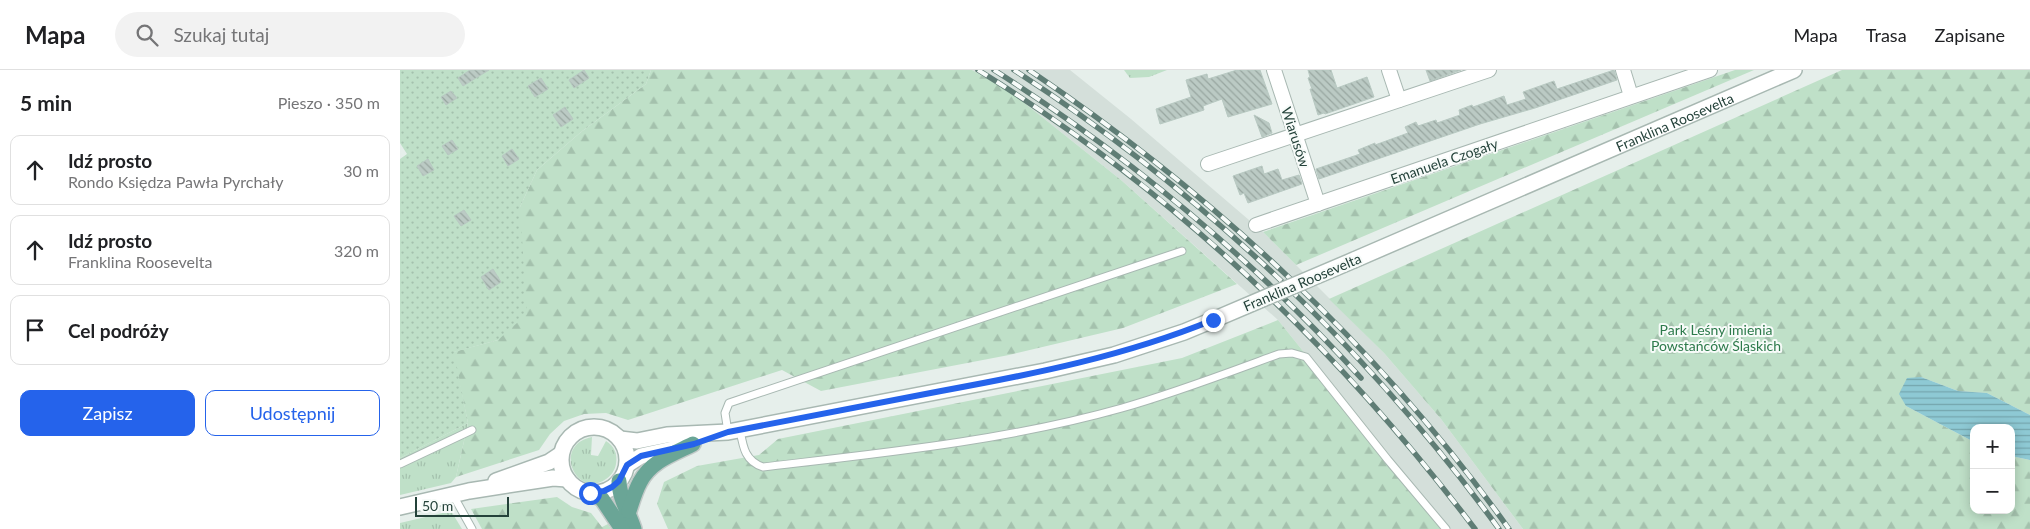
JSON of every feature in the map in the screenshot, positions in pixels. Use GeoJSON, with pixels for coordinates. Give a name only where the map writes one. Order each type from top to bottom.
{"type":"FeatureCollection","features":[{"type":"Feature","properties":{"kind":"main road"},"geometry":{"type":"LineString","coordinates":[[628,511],[639,482],[645,473],[657,462],[694,444]]}},
{"type":"Feature","properties":{"kind":"main road"},"geometry":{"type":"LineString","coordinates":[[619,481],[622,500],[634,529]]}},
{"type":"Feature","properties":{"kind":"main road"},"geometry":{"type":"LineString","coordinates":[[590,493],[602,499],[622,529]]}},
{"type":"Feature","properties":{"kind":"street","name":"Wiarusów"},"geometry":{"type":"LineString","coordinates":[[1274,70],[1318,204]]}},
{"type":"Feature","properties":{"kind":"street"},"geometry":{"type":"LineString","coordinates":[[1390,70],[1399,100]]}},
{"type":"Feature","properties":{"kind":"street"},"geometry":{"type":"LineString","coordinates":[[1208,164],[1489,70]]}},
{"type":"Feature","properties":{"kind":"street"},"geometry":{"type":"LineString","coordinates":[[1623,70],[1632,96]]}},
{"type":"Feature","properties":{"kind":"street","name":"Emanuela Czogały"},"geometry":{"type":"LineString","coordinates":[[1256,225],[1710,70]]}},
{"type":"Feature","properties":{"kind":"street","name":"Franklina Roosevelta"},"geometry":{"type":"LineString","coordinates":[[627,465],[641,456],[694,444],[734,431],[1045,371],[1114,355],[1184,332],[1794,70]]}},
{"type":"Feature","properties":{"kind":"street"},"geometry":{"type":"LineString","coordinates":[[590,427],[607,429],[620,439],[626,451],[627,465],[619,481],[604,491],[590,493],[579,489],[567,479],[560,462],[564,445],[571,436],[579,430],[590,427]]}},
{"type":"Feature","properties":{"kind":"street","name":"Franklina Roosevelta"},"geometry":{"type":"LineString","coordinates":[[620,439],[637,441],[667,435],[734,431]]}},
{"type":"Feature","properties":{"kind":"street"},"geometry":{"type":"LineString","coordinates":[[469,491],[548,462],[561,454]]}},
{"type":"Feature","properties":{"kind":"street"},"geometry":{"type":"LineString","coordinates":[[400,506],[469,491],[553,478],[567,479]]}},
{"type":"Feature","properties":{"kind":"lane"},"geometry":{"type":"LineString","coordinates":[[1182,251],[735,401],[729,404],[725,413],[747,456],[756,464],[763,466],[988,437],[1120,409],[1169,394],[1279,354],[1292,353],[1306,357],[1446,529]]}},
{"type":"Feature","properties":{"kind":"lane"},"geometry":{"type":"LineString","coordinates":[[400,464],[472,430]]}},
{"type":"Feature","properties":{"kind":"lane"},"geometry":{"type":"LineString","coordinates":[[452,495],[472,529]]}},
{"type":"Feature","properties":{"kind":"shaded area"},"geometry":{"type":"Polygon","coordinates":[[[972,70],[1070,70],[1131,119],[1263,232],[1384,353],[1441,419],[1523,529],[1446,529],[1278,320],[1121,180],[1012,93],[972,70]]]}},
{"type":"Feature","properties":{"kind":"green space"},"geometry":{"type":"Polygon","coordinates":[[[400,70],[651,70],[646,84],[581,132],[537,170],[520,207],[527,314],[498,340],[454,352],[468,423],[400,458],[400,159],[407,154],[400,143],[400,70]]]}},
{"type":"Feature","properties":{"kind":"green space"},"geometry":{"type":"Polygon","coordinates":[[[651,70],[972,70],[1012,93],[1121,180],[1237,284],[1123,328],[1009,355],[821,391],[782,370],[628,420],[606,413],[584,414],[564,421],[550,434],[539,450],[456,477],[468,423],[453,352],[498,340],[520,207],[537,170],[581,132],[646,84],[651,70]]]}},
{"type":"Feature","properties":{"kind":"green space"},"geometry":{"type":"Polygon","coordinates":[[[1124,70],[1167,70],[1149,77],[1130,78],[1124,70]]]}},
{"type":"Feature","properties":{"kind":"green space"},"geometry":{"type":"Polygon","coordinates":[[[1735,70],[1754,70],[1296,265],[1263,232],[1735,70]]]}},
{"type":"Feature","properties":{"kind":"green space","name":"Park Leśny imienia Powstańców Śląskich"},"geometry":{"type":"Polygon","coordinates":[[[1842,70],[2030,70],[2030,415],[1987,393],[1958,391],[1921,377],[1906,406],[1970,440],[1970,514],[2015,514],[2015,457],[2030,460],[2030,529],[1523,529],[1441,419],[1384,353],[1329,299],[1842,70]]]}},
{"type":"Feature","properties":{"kind":"green space"},"geometry":{"type":"Polygon","coordinates":[[[1278,320],[1446,529],[668,529],[657,504],[664,482],[697,466],[759,455],[778,439],[1182,358],[1278,320]]]}},
{"type":"Feature","properties":{"kind":"green space"},"geometry":{"type":"Polygon","coordinates":[[[468,423],[456,477],[451,483],[400,495],[400,458],[468,423]]]}},
{"type":"Feature","properties":{"kind":"green space"},"geometry":{"type":"Polygon","coordinates":[[[592,437],[591,455],[598,456],[606,441],[611,445],[616,454],[614,471],[606,479],[595,484],[586,482],[578,477],[573,469],[571,459],[573,450],[580,442],[592,437]]]}},
{"type":"Feature","properties":{"kind":"green space"},"geometry":{"type":"Polygon","coordinates":[[[557,497],[572,507],[591,513],[602,527],[608,524],[611,529],[482,529],[471,509],[557,497]]]}},
{"type":"Feature","properties":{"kind":"green space"},"geometry":{"type":"Polygon","coordinates":[[[451,511],[462,529],[400,529],[400,523],[451,511]]]}},
{"type":"Feature","properties":{"kind":"water"},"geometry":{"type":"Polygon","coordinates":[[[1921,377],[1958,391],[1987,393],[2030,415],[2030,460],[2015,457],[2015,424],[1970,424],[1970,440],[1906,406],[1899,394],[1907,378],[1921,377]]]}},
{"type":"Feature","properties":{"kind":"building"},"geometry":{"type":"Polygon","coordinates":[[[470,70],[489,70],[463,86],[458,78],[470,70]]]}},
{"type":"Feature","properties":{"kind":"building"},"geometry":{"type":"Polygon","coordinates":[[[584,70],[589,78],[574,88],[569,80],[584,70]]]}},
{"type":"Feature","properties":{"kind":"building"},"geometry":{"type":"Polygon","coordinates":[[[1237,70],[1260,70],[1272,104],[1228,117],[1222,99],[1203,106],[1204,110],[1160,124],[1156,109],[1191,97],[1186,80],[1207,74],[1208,79],[1237,70]]]}},
{"type":"Feature","properties":{"kind":"building"},"geometry":{"type":"Polygon","coordinates":[[[1308,70],[1331,70],[1337,88],[1367,77],[1374,97],[1318,115],[1310,89],[1312,89],[1308,78],[1310,77],[1308,70]]]}},
{"type":"Feature","properties":{"kind":"building"},"geometry":{"type":"Polygon","coordinates":[[[1426,70],[1461,70],[1430,81],[1426,70]]]}},
{"type":"Feature","properties":{"kind":"building"},"geometry":{"type":"Polygon","coordinates":[[[1614,70],[1617,80],[1319,179],[1316,169],[1360,154],[1358,150],[1375,143],[1375,145],[1408,133],[1405,127],[1416,122],[1418,126],[1436,120],[1437,123],[1460,115],[1459,110],[1504,96],[1507,105],[1526,99],[1523,92],[1554,81],[1557,89],[1614,70]]]}},
{"type":"Feature","properties":{"kind":"building"},"geometry":{"type":"Polygon","coordinates":[[[541,78],[548,89],[535,97],[528,86],[541,78]]]}},
{"type":"Feature","properties":{"kind":"building"},"geometry":{"type":"Polygon","coordinates":[[[451,91],[457,98],[446,105],[441,97],[451,91]]]}},
{"type":"Feature","properties":{"kind":"building"},"geometry":{"type":"Polygon","coordinates":[[[565,107],[573,119],[561,127],[553,115],[565,107]]]}},
{"type":"Feature","properties":{"kind":"building"},"geometry":{"type":"Polygon","coordinates":[[[1254,115],[1269,123],[1272,133],[1262,137],[1254,115]]]}},
{"type":"Feature","properties":{"kind":"building"},"geometry":{"type":"Polygon","coordinates":[[[452,140],[458,149],[448,155],[442,146],[452,140]]]}},
{"type":"Feature","properties":{"kind":"building"},"geometry":{"type":"Polygon","coordinates":[[[512,149],[519,159],[508,166],[502,156],[512,149]]]}},
{"type":"Feature","properties":{"kind":"building"},"geometry":{"type":"Polygon","coordinates":[[[428,159],[434,170],[423,176],[417,166],[428,159]]]}},
{"type":"Feature","properties":{"kind":"building"},"geometry":{"type":"Polygon","coordinates":[[[1262,166],[1264,174],[1278,169],[1282,180],[1299,175],[1302,184],[1248,203],[1244,193],[1240,195],[1233,176],[1262,166]]]}},
{"type":"Feature","properties":{"kind":"building"},"geometry":{"type":"Polygon","coordinates":[[[464,210],[471,220],[461,226],[454,216],[464,210]]]}},
{"type":"Feature","properties":{"kind":"building"},"geometry":{"type":"Polygon","coordinates":[[[493,269],[501,282],[489,290],[481,277],[493,269]]]}},
{"type":"Feature","properties":{"kind":"railway"},"geometry":{"type":"LineString","coordinates":[[978,70],[1050,117],[1119,167],[1185,220],[1248,276],[1308,335],[1366,397],[1422,462],[1475,529]]}},
{"type":"Feature","properties":{"kind":"railway"},"geometry":{"type":"LineString","coordinates":[[994,70],[1093,138],[1188,212],[1277,292],[1361,378]]}},
{"type":"Feature","properties":{"kind":"railway"},"geometry":{"type":"LineString","coordinates":[[1014,70],[1083,117],[1151,168],[1278,277],[1337,336],[1394,398],[1448,462],[1499,529]]}},
{"type":"Feature","properties":{"kind":"railway"},"geometry":{"type":"LineString","coordinates":[[1029,70],[1097,118],[1163,169],[1228,222],[1290,278],[1349,337],[1405,398],[1459,462],[1509,529]]}},
{"type":"Feature","properties":{"kind":"route"},"geometry":{"type":"LineString","coordinates":[[590,493],[604,491],[612,487],[619,481],[627,465],[641,456],[694,444],[728,432],[1045,371],[1114,355],[1184,332],[1213,320]]}}]}
